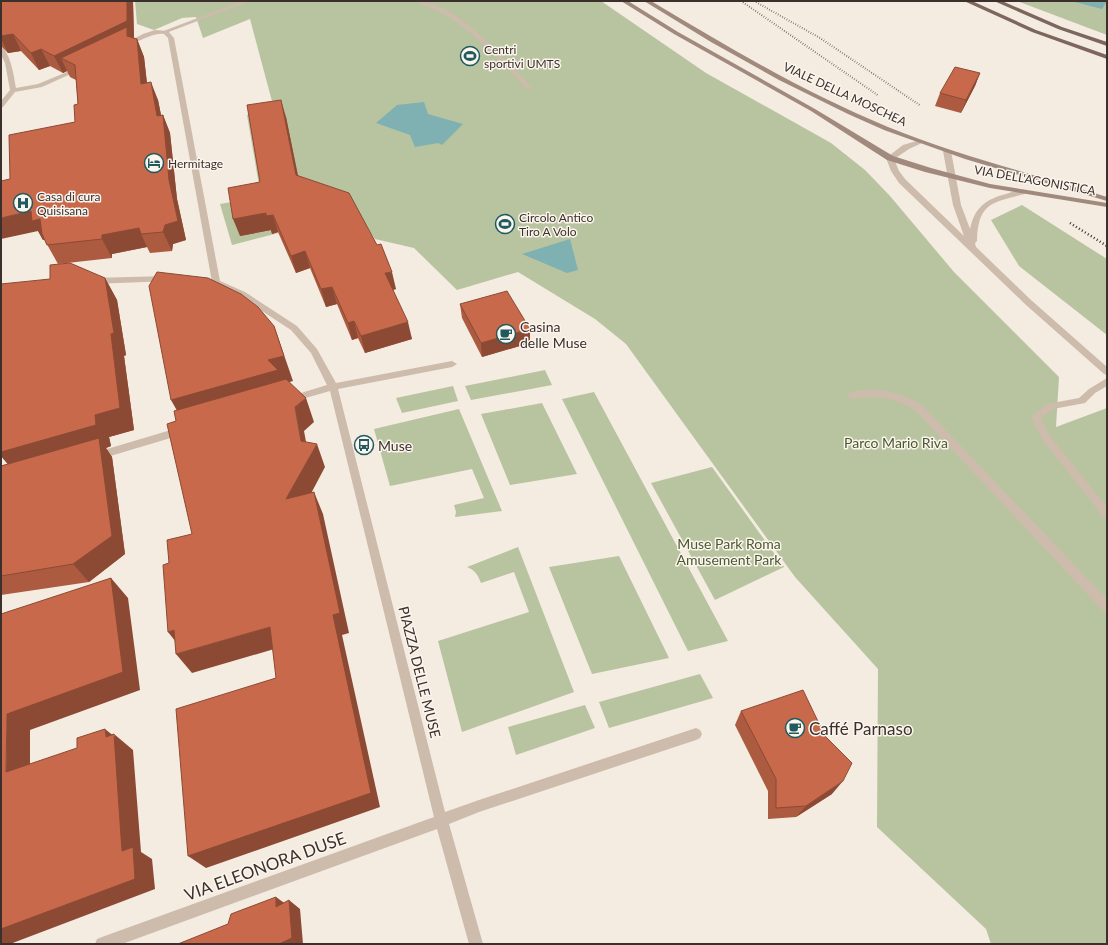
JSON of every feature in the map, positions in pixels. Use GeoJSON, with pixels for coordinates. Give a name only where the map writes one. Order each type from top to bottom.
{"type":"FeatureCollection","features":[{"type":"Feature","properties":{"kind":"main road","name":"VIALE DELLA MOSCHEA"},"geometry":{"type":"LineString","coordinates":[[624,1],[676,33],[813,110],[890,158]]}},
{"type":"Feature","properties":{"kind":"main road","name":"VIALE DELLA MOSCHEA"},"geometry":{"type":"LineString","coordinates":[[647,1],[751,61],[827,101],[920,142],[947,151]]}},
{"type":"Feature","properties":{"kind":"main road"},"geometry":{"type":"LineString","coordinates":[[967,1],[1034,31],[1107,57]]}},
{"type":"Feature","properties":{"kind":"main road"},"geometry":{"type":"LineString","coordinates":[[997,1],[1060,28],[1107,44]]}},
{"type":"Feature","properties":{"kind":"main road","name":"VIA DELL'AGONISTICA"},"geometry":{"type":"LineString","coordinates":[[947,151],[1107,199]]}},
{"type":"Feature","properties":{"kind":"main road","name":"VIA DELL'AGONISTICA"},"geometry":{"type":"LineString","coordinates":[[890,158],[953,177],[1022,192],[1107,204]]}},
{"type":"Feature","properties":{"kind":"street"},"geometry":{"type":"LineString","coordinates":[[116,50],[144,36],[164,32],[247,1]]}},
{"type":"Feature","properties":{"kind":"street"},"geometry":{"type":"LineString","coordinates":[[420,1],[433,4],[446,11],[498,54],[529,88]]}},
{"type":"Feature","properties":{"kind":"street","name":"PIAZZA DELLE MUSE"},"geometry":{"type":"LineString","coordinates":[[164,32],[169,34],[171,38],[212,282],[242,294],[294,328],[314,351],[332,387],[360,491],[441,821],[476,944]]}},
{"type":"Feature","properties":{"kind":"street"},"geometry":{"type":"LineString","coordinates":[[1,49],[8,63],[12,90],[1,106]]}},
{"type":"Feature","properties":{"kind":"street"},"geometry":{"type":"LineString","coordinates":[[12,90],[33,88],[47,84],[88,64]]}},
{"type":"Feature","properties":{"kind":"street"},"geometry":{"type":"LineString","coordinates":[[920,142],[906,147],[890,158],[895,171],[902,181],[1028,302],[1107,372]]}},
{"type":"Feature","properties":{"kind":"street"},"geometry":{"type":"LineString","coordinates":[[947,151],[957,205],[973,249]]}},
{"type":"Feature","properties":{"kind":"street"},"geometry":{"type":"LineString","coordinates":[[973,249],[974,223],[981,208],[995,199],[1022,192]]}},
{"type":"Feature","properties":{"kind":"street"},"geometry":{"type":"LineString","coordinates":[[87,281],[111,279],[174,279]]}},
{"type":"Feature","properties":{"kind":"street"},"geometry":{"type":"LineString","coordinates":[[285,400],[332,387],[452,364]]}},
{"type":"Feature","properties":{"kind":"street"},"geometry":{"type":"LineString","coordinates":[[1107,381],[1092,391],[1082,401],[1050,406],[1036,417],[1046,438],[1096,499],[1107,515]]}},
{"type":"Feature","properties":{"kind":"street"},"geometry":{"type":"LineString","coordinates":[[851,396],[870,392],[892,395],[904,399],[918,408],[1107,607]]}},
{"type":"Feature","properties":{"kind":"street"},"geometry":{"type":"LineString","coordinates":[[89,458],[193,427]]}},
{"type":"Feature","properties":{"kind":"street"},"geometry":{"type":"LineString","coordinates":[[441,821],[479,806],[696,734]]}},
{"type":"Feature","properties":{"kind":"street","name":"VIA ELEONORA DUSE"},"geometry":{"type":"LineString","coordinates":[[102,944],[441,821]]}},
{"type":"Feature","properties":{"kind":"green space","name":"Parco Mario Riva"},"geometry":{"type":"Polygon","coordinates":[[[135,1],[601,1],[706,73],[831,143],[865,170],[890,196],[954,272],[1059,377],[1056,427],[1107,408],[1107,944],[991,944],[986,929],[877,827],[878,669],[795,577],[626,344],[595,319],[518,272],[457,290],[414,248],[375,239],[357,213],[232,245],[220,204],[261,197],[247,115],[273,105],[250,19],[203,38],[196,17],[182,18],[154,30],[137,24],[135,1]]]}},
{"type":"Feature","properties":{"kind":"green space"},"geometry":{"type":"Polygon","coordinates":[[[1017,1],[1107,1],[1107,35],[1017,1]]]}},
{"type":"Feature","properties":{"kind":"green space"},"geometry":{"type":"Polygon","coordinates":[[[1022,205],[1107,259],[1107,335],[1019,266],[991,220],[1022,205]]]}},
{"type":"Feature","properties":{"kind":"green space"},"geometry":{"type":"Polygon","coordinates":[[[545,370],[552,385],[471,400],[465,386],[545,370]]]}},
{"type":"Feature","properties":{"kind":"green space"},"geometry":{"type":"Polygon","coordinates":[[[453,386],[458,401],[402,413],[396,398],[453,386]]]}},
{"type":"Feature","properties":{"kind":"green space"},"geometry":{"type":"Polygon","coordinates":[[[594,392],[728,641],[688,651],[562,399],[594,392]]]}},
{"type":"Feature","properties":{"kind":"green space"},"geometry":{"type":"Polygon","coordinates":[[[542,403],[577,474],[510,485],[481,414],[542,403]]]}},
{"type":"Feature","properties":{"kind":"green space"},"geometry":{"type":"Polygon","coordinates":[[[459,409],[502,511],[455,517],[456,512],[454,505],[484,498],[472,469],[390,486],[374,429],[459,409]]]}},
{"type":"Feature","properties":{"kind":"green space","name":"Muse Park Roma Amusement Park"},"geometry":{"type":"Polygon","coordinates":[[[712,467],[784,567],[715,600],[651,483],[712,467]]]}},
{"type":"Feature","properties":{"kind":"green space"},"geometry":{"type":"Polygon","coordinates":[[[518,547],[574,692],[462,732],[438,641],[529,612],[514,572],[481,583],[476,573],[467,567],[518,547]]]}},
{"type":"Feature","properties":{"kind":"green space"},"geometry":{"type":"Polygon","coordinates":[[[619,556],[669,658],[592,674],[549,567],[619,556]]]}},
{"type":"Feature","properties":{"kind":"green space"},"geometry":{"type":"Polygon","coordinates":[[[700,674],[713,698],[609,728],[599,702],[700,674]]]}},
{"type":"Feature","properties":{"kind":"green space"},"geometry":{"type":"Polygon","coordinates":[[[585,705],[595,728],[516,755],[508,727],[585,705]]]}},
{"type":"Feature","properties":{"kind":"water"},"geometry":{"type":"Polygon","coordinates":[[[1071,1],[1107,1],[1102,9],[1071,1]]]}},
{"type":"Feature","properties":{"kind":"water"},"geometry":{"type":"Polygon","coordinates":[[[424,102],[428,114],[463,124],[442,145],[438,143],[415,147],[410,135],[376,123],[397,105],[424,102]]]}},
{"type":"Feature","properties":{"kind":"water"},"geometry":{"type":"Polygon","coordinates":[[[570,239],[578,270],[567,273],[522,254],[570,239]]]}},
{"type":"Feature","properties":{"kind":"building"},"geometry":{"type":"Polygon","coordinates":[[[1,1],[127,1],[127,21],[54,56],[41,49],[31,53],[13,34],[1,36],[1,1]]]}},
{"type":"Feature","properties":{"kind":"building"},"geometry":{"type":"Polygon","coordinates":[[[127,27],[127,36],[137,39],[141,84],[151,82],[157,116],[163,115],[169,180],[178,221],[165,225],[163,232],[141,234],[139,228],[102,235],[102,239],[47,245],[42,234],[40,219],[32,221],[31,211],[1,218],[1,181],[10,179],[9,135],[75,122],[74,105],[78,104],[75,65],[61,58],[127,27]]]}},
{"type":"Feature","properties":{"kind":"building"},"geometry":{"type":"Polygon","coordinates":[[[955,67],[980,73],[966,100],[940,93],[955,67]]]}},
{"type":"Feature","properties":{"kind":"building"},"geometry":{"type":"Polygon","coordinates":[[[281,100],[296,175],[349,193],[377,245],[381,244],[392,272],[385,273],[408,322],[361,336],[354,321],[348,323],[332,287],[321,289],[305,251],[291,256],[273,215],[266,216],[266,213],[233,219],[228,188],[260,182],[247,105],[281,100]]]}},
{"type":"Feature","properties":{"kind":"building"},"geometry":{"type":"Polygon","coordinates":[[[70,263],[105,278],[114,333],[111,334],[120,408],[95,415],[96,425],[1,452],[1,284],[50,279],[50,265],[70,263]]]}},
{"type":"Feature","properties":{"kind":"building"},"geometry":{"type":"Polygon","coordinates":[[[157,272],[208,278],[241,294],[258,307],[274,326],[284,356],[268,360],[278,370],[171,400],[149,286],[157,272]]]}},
{"type":"Feature","properties":{"kind":"building"},"geometry":{"type":"Polygon","coordinates":[[[507,291],[530,329],[481,343],[460,304],[507,291]]]}},
{"type":"Feature","properties":{"kind":"building"},"geometry":{"type":"Polygon","coordinates":[[[286,379],[306,398],[295,407],[301,441],[317,444],[286,499],[314,492],[340,613],[333,615],[371,793],[188,856],[176,709],[276,678],[270,627],[176,654],[174,630],[168,632],[163,565],[169,563],[167,540],[192,534],[167,424],[176,421],[174,411],[286,379]]]}},
{"type":"Feature","properties":{"kind":"building"},"geometry":{"type":"Polygon","coordinates":[[[99,438],[112,536],[73,564],[1,576],[1,466],[99,438]]]}},
{"type":"Feature","properties":{"kind":"building"},"geometry":{"type":"Polygon","coordinates":[[[111,578],[123,672],[7,714],[6,772],[77,748],[77,738],[105,729],[106,737],[114,734],[122,851],[133,847],[135,879],[1,929],[1,614],[111,578]]]}},
{"type":"Feature","properties":{"kind":"building"},"geometry":{"type":"Polygon","coordinates":[[[803,690],[825,736],[852,763],[843,781],[806,806],[776,808],[776,779],[741,711],[803,690]]]}},
{"type":"Feature","properties":{"kind":"building"},"geometry":{"type":"Polygon","coordinates":[[[276,897],[276,907],[289,900],[292,938],[279,944],[178,944],[228,924],[231,914],[276,897]]]}},
{"type":"Feature","properties":{"kind":"railway"},"geometry":{"type":"LineString","coordinates":[[741,1],[879,96]]}},
{"type":"Feature","properties":{"kind":"railway"},"geometry":{"type":"LineString","coordinates":[[754,1],[820,38],[921,106]]}},
{"type":"Feature","properties":{"kind":"railway"},"geometry":{"type":"LineString","coordinates":[[1070,223],[1107,246]]}},
{"type":"Feature","properties":{"kind":"place","name":"Centri sportivi UMTS"},"geometry":{"type":"Point","coordinates":[470,56]}},
{"type":"Feature","properties":{"kind":"place","name":"Hermitage"},"geometry":{"type":"Point","coordinates":[154,163]}},
{"type":"Feature","properties":{"kind":"place","name":"Casa di cura Quisisana"},"geometry":{"type":"Point","coordinates":[23,203]}},
{"type":"Feature","properties":{"kind":"place","name":"Circolo Antico Tiro A Volo"},"geometry":{"type":"Point","coordinates":[505,224]}},
{"type":"Feature","properties":{"kind":"place","name":"Casina delle Muse"},"geometry":{"type":"Point","coordinates":[506,334]}},
{"type":"Feature","properties":{"kind":"place","name":"Muse"},"geometry":{"type":"Point","coordinates":[364,445]}},
{"type":"Feature","properties":{"kind":"place","name":"Caffé Parnaso"},"geometry":{"type":"Point","coordinates":[795,728]}}]}
